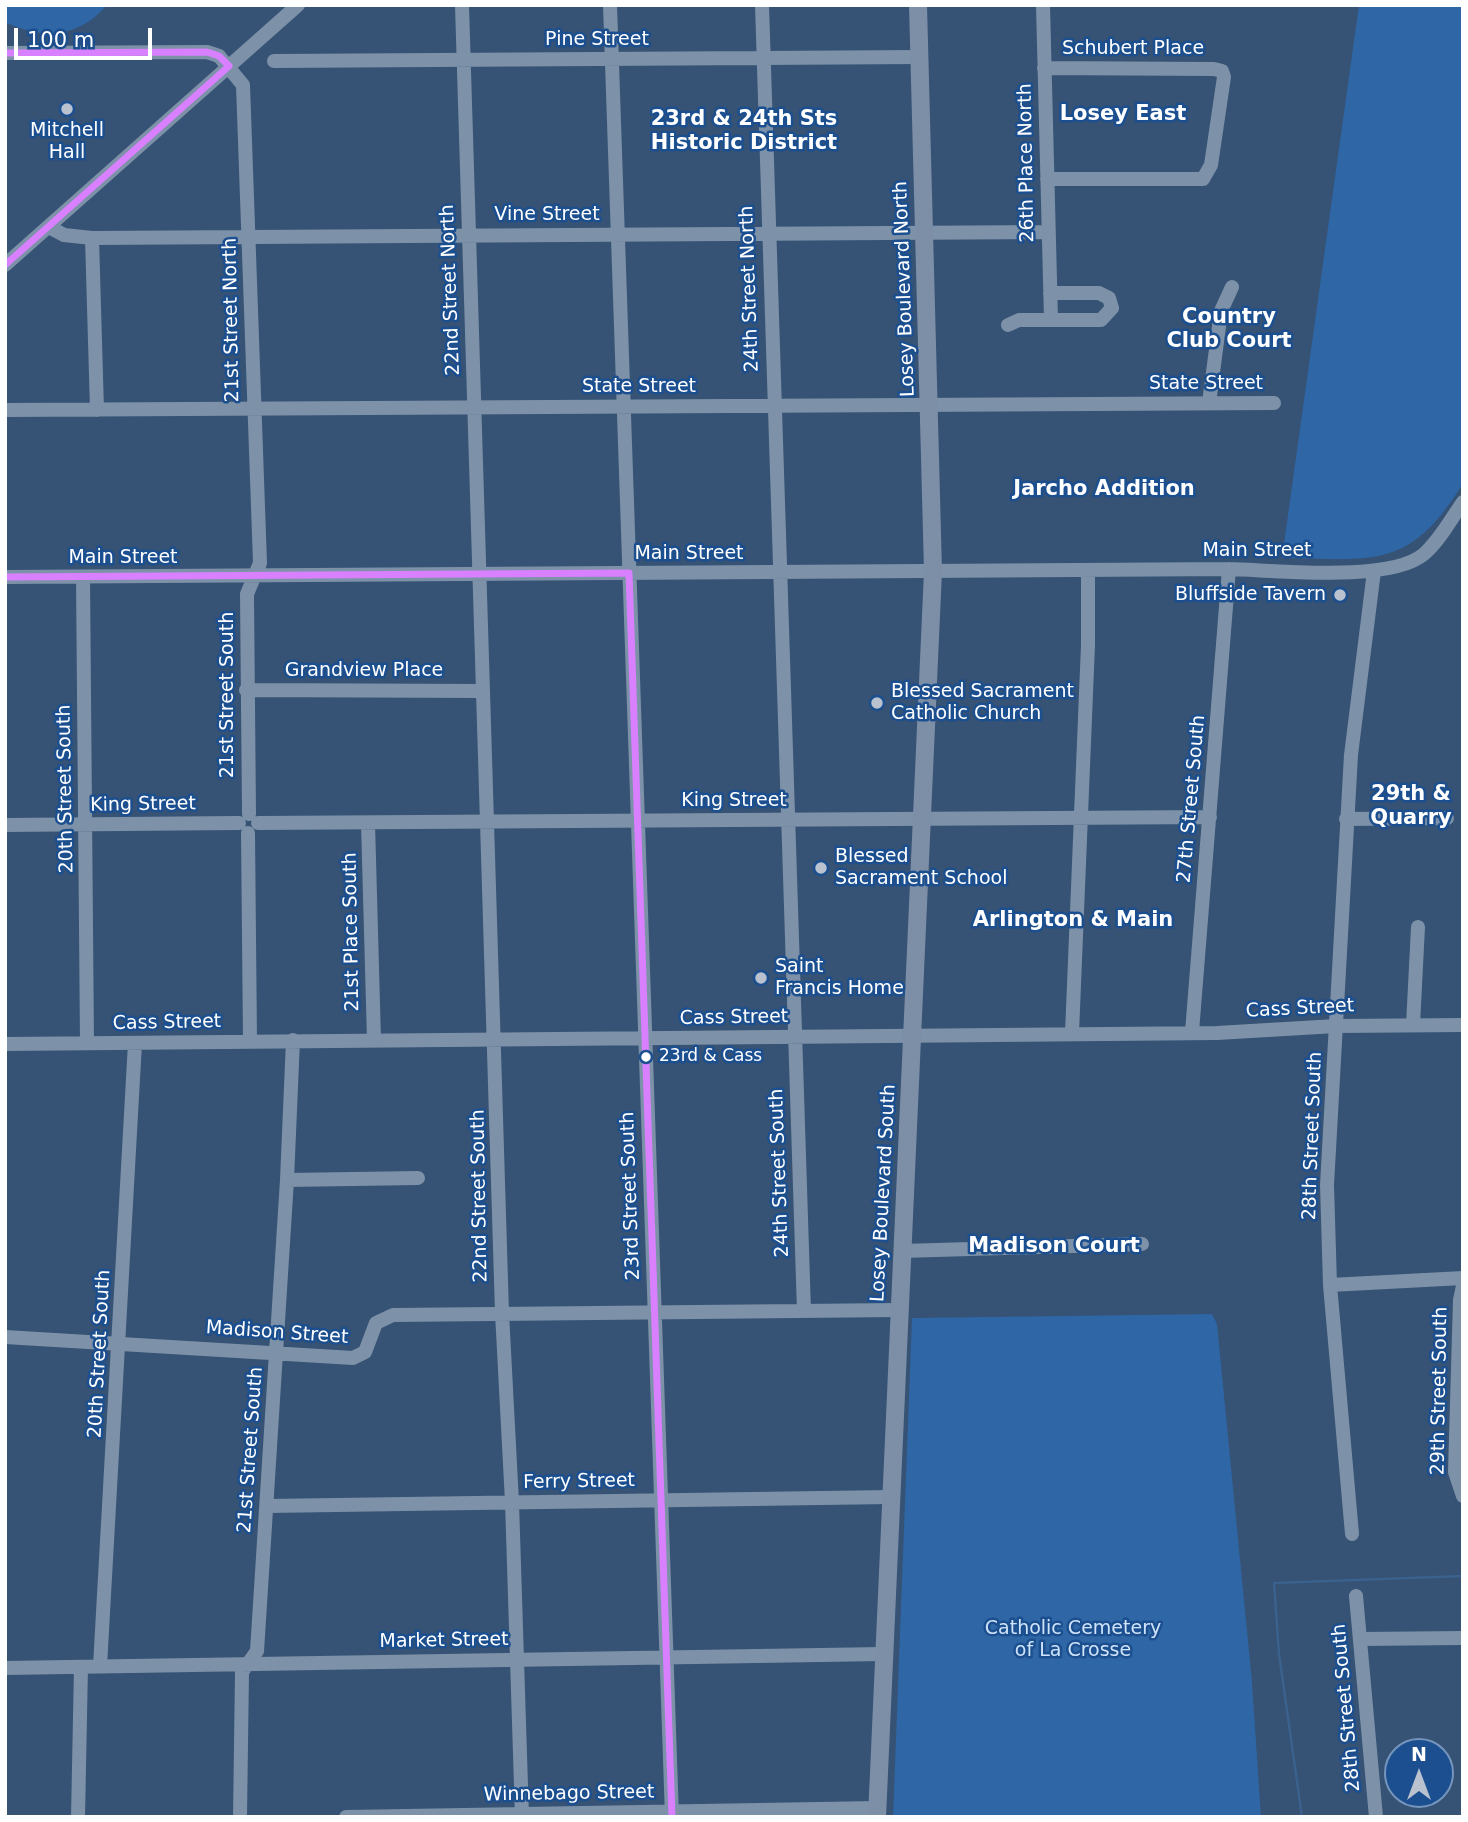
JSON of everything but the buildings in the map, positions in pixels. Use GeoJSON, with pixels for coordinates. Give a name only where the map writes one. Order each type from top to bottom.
{"type":"FeatureCollection","features":[{"type":"Feature","properties":{"kind":"main road","name":"Losey Boulevard North"},"geometry":{"type":"LineString","coordinates":[[918,5],[933,571]]}},
{"type":"Feature","properties":{"kind":"main road","name":"Losey Boulevard South"},"geometry":{"type":"LineString","coordinates":[[877,1812],[933,571]]}},
{"type":"Feature","properties":{"kind":"street"},"geometry":{"type":"LineString","coordinates":[[5,265],[298,5]]}},
{"type":"Feature","properties":{"kind":"street","name":"22nd Street North"},"geometry":{"type":"LineString","coordinates":[[462,5],[478,574]]}},
{"type":"Feature","properties":{"kind":"street","name":"23rd Street South"},"geometry":{"type":"LineString","coordinates":[[610,5],[671,1814]]}},
{"type":"Feature","properties":{"kind":"street","name":"24th Street North"},"geometry":{"type":"LineString","coordinates":[[762,5],[779,572]]}},
{"type":"Feature","properties":{"kind":"street","name":"26th Place North"},"geometry":{"type":"LineString","coordinates":[[1043,5],[1051,320]]}},
{"type":"Feature","properties":{"kind":"street"},"geometry":{"type":"LineString","coordinates":[[5,53],[207,52],[219,56],[229,66]]}},
{"type":"Feature","properties":{"kind":"street","name":"Pine Street"},"geometry":{"type":"LineString","coordinates":[[274,61],[920,57]]}},
{"type":"Feature","properties":{"kind":"street","name":"21st Street North"},"geometry":{"type":"LineString","coordinates":[[229,66],[243,85],[260,562],[253,578]]}},
{"type":"Feature","properties":{"kind":"street","name":"Schubert Place"},"geometry":{"type":"LineString","coordinates":[[1044,68],[1222,71],[1224,77],[1211,164],[1203,179],[1047,179]]}},
{"type":"Feature","properties":{"kind":"street","name":"Vine Street"},"geometry":{"type":"LineString","coordinates":[[49,226],[64,235],[92,238],[1048,232]]}},
{"type":"Feature","properties":{"kind":"street"},"geometry":{"type":"LineString","coordinates":[[92,238],[97,410]]}},
{"type":"Feature","properties":{"kind":"street"},"geometry":{"type":"LineString","coordinates":[[1209,403],[1221,311],[1232,286]]}},
{"type":"Feature","properties":{"kind":"street"},"geometry":{"type":"LineString","coordinates":[[1008,325],[1019,320],[1101,320],[1111,312],[1112,302],[1099,293],[1049,293]]}},
{"type":"Feature","properties":{"kind":"street","name":"State Street"},"geometry":{"type":"LineString","coordinates":[[5,410],[1274,403]]}},
{"type":"Feature","properties":{"kind":"street","name":"Main Street"},"geometry":{"type":"LineString","coordinates":[[5,577],[253,578],[1229,569],[1374,571],[1401,566],[1423,555],[1463,502]]}},
{"type":"Feature","properties":{"kind":"street","name":"27th Street South"},"geometry":{"type":"LineString","coordinates":[[1192,1032],[1229,569]]}},
{"type":"Feature","properties":{"kind":"street"},"geometry":{"type":"LineString","coordinates":[[1072,1033],[1082,818],[1087,571]]}},
{"type":"Feature","properties":{"kind":"street","name":"28th Street South"},"geometry":{"type":"LineString","coordinates":[[1352,1534],[1330,1285],[1327,1185],[1346,819],[1351,755],[1374,571]]}},
{"type":"Feature","properties":{"kind":"street","name":"24th Street South"},"geometry":{"type":"LineString","coordinates":[[779,572],[804,1311]]}},
{"type":"Feature","properties":{"kind":"street","name":"22nd Street South"},"geometry":{"type":"LineString","coordinates":[[478,574],[502,1313],[512,1502],[522,1815]]}},
{"type":"Feature","properties":{"kind":"street","name":"20th Street South"},"geometry":{"type":"LineString","coordinates":[[83,577],[87,1043]]}},
{"type":"Feature","properties":{"kind":"street","name":"21st Street South"},"geometry":{"type":"LineString","coordinates":[[250,1041],[246,690],[247,594],[253,578]]}},
{"type":"Feature","properties":{"kind":"street","name":"Grandview Place"},"geometry":{"type":"LineString","coordinates":[[246,690],[482,691]]}},
{"type":"Feature","properties":{"kind":"street","name":"King Street"},"geometry":{"type":"LineString","coordinates":[[5,825],[1210,817]]}},
{"type":"Feature","properties":{"kind":"street"},"geometry":{"type":"LineString","coordinates":[[1346,819],[1447,818]]}},
{"type":"Feature","properties":{"kind":"street","name":"21st Place South"},"geometry":{"type":"LineString","coordinates":[[368,823],[374,1040]]}},
{"type":"Feature","properties":{"kind":"street"},"geometry":{"type":"LineString","coordinates":[[1413,1025],[1418,927]]}},
{"type":"Feature","properties":{"kind":"street","name":"Cass Street"},"geometry":{"type":"LineString","coordinates":[[5,1044],[1192,1032],[1336,1026],[1463,1025]]}},
{"type":"Feature","properties":{"kind":"street","name":"21st Street South"},"geometry":{"type":"LineString","coordinates":[[240,1817],[242,1672],[257,1651],[288,1180],[293,1040]]}},
{"type":"Feature","properties":{"kind":"street","name":"20th Street South"},"geometry":{"type":"LineString","coordinates":[[100,1666],[121,1343],[135,1043]]}},
{"type":"Feature","properties":{"kind":"street"},"geometry":{"type":"LineString","coordinates":[[288,1180],[418,1178]]}},
{"type":"Feature","properties":{"kind":"street"},"geometry":{"type":"LineString","coordinates":[[902,1251],[1142,1244]]}},
{"type":"Feature","properties":{"kind":"street"},"geometry":{"type":"LineString","coordinates":[[1330,1285],[1463,1278]]}},
{"type":"Feature","properties":{"kind":"street","name":"29th Street South"},"geometry":{"type":"LineString","coordinates":[[1463,1286],[1460,1300],[1455,1472],[1463,1496]]}},
{"type":"Feature","properties":{"kind":"street","name":"Madison Street"},"geometry":{"type":"LineString","coordinates":[[5,1337],[358,1357],[365,1352],[376,1324],[383,1317],[393,1315],[900,1310]]}},
{"type":"Feature","properties":{"kind":"street","name":"Ferry Street"},"geometry":{"type":"LineString","coordinates":[[267,1506],[891,1497]]}},
{"type":"Feature","properties":{"kind":"street","name":"28th Street South"},"geometry":{"type":"LineString","coordinates":[[1356,1596],[1376,1817]]}},
{"type":"Feature","properties":{"kind":"street"},"geometry":{"type":"LineString","coordinates":[[1360,1639],[1463,1638]]}},
{"type":"Feature","properties":{"kind":"street","name":"Market Street"},"geometry":{"type":"LineString","coordinates":[[5,1668],[883,1654]]}},
{"type":"Feature","properties":{"kind":"street"},"geometry":{"type":"LineString","coordinates":[[78,1817],[81,1667]]}},
{"type":"Feature","properties":{"kind":"street","name":"Winnebago Street"},"geometry":{"type":"LineString","coordinates":[[345,1817],[877,1812]]}},
{"type":"Feature","properties":{"kind":"green space"},"geometry":{"type":"Polygon","coordinates":[[[5,5],[107,5],[85,24],[61,32],[48,33],[34,32],[7,23],[5,5]]]}},
{"type":"Feature","properties":{"kind":"green space"},"geometry":{"type":"Polygon","coordinates":[[[1359,5],[1463,5],[1463,483],[1444,512],[1425,532],[1406,546],[1387,554],[1341,559],[1282,558],[1359,5]]]}},
{"type":"Feature","properties":{"kind":"green space","name":"Catholic Cemetery of La Crosse"},"geometry":{"type":"Polygon","coordinates":[[[1212,1314],[1217,1324],[1252,1682],[1261,1817],[893,1817],[912,1318],[1212,1314]]]}},
{"type":"Feature","properties":{"kind":"waterway"},"geometry":{"type":"LineString","coordinates":[[1302,1817],[1279,1654],[1274,1583],[1463,1576]]}},
{"type":"Feature","properties":{"kind":"transit line"},"geometry":{"type":"LineString","coordinates":[[5,53],[207,52],[219,56],[229,66],[5,265]]}},
{"type":"Feature","properties":{"kind":"transit line"},"geometry":{"type":"LineString","coordinates":[[5,577],[629,573],[672,1817]]}},
{"type":"Feature","properties":{"kind":"place","name":"Mitchell Hall"},"geometry":{"type":"Point","coordinates":[67,109]}},
{"type":"Feature","properties":{"kind":"place","name":"Bluffside Tavern"},"geometry":{"type":"Point","coordinates":[1340,595]}},
{"type":"Feature","properties":{"kind":"place","name":"Blessed Sacrament Catholic Church"},"geometry":{"type":"Point","coordinates":[877,703]}},
{"type":"Feature","properties":{"kind":"place","name":"Blessed Sacrament School"},"geometry":{"type":"Point","coordinates":[821,868]}},
{"type":"Feature","properties":{"kind":"place","name":"Saint Francis Home"},"geometry":{"type":"Point","coordinates":[761,978]}},
{"type":"Feature","properties":{"kind":"place","name":"23rd & Cass"},"geometry":{"type":"Point","coordinates":[646,1057]}},
{"type":"Feature","properties":{"kind":"district","name":"Losey East"},"geometry":{"type":"Point","coordinates":[1123,115]}},
{"type":"Feature","properties":{"kind":"district","name":"23rd & 24th Sts Historic District"},"geometry":{"type":"Point","coordinates":[744,132]}},
{"type":"Feature","properties":{"kind":"district","name":"Country Club Court"},"geometry":{"type":"Point","coordinates":[1229,330]}},
{"type":"Feature","properties":{"kind":"district","name":"Jarcho Addition"},"geometry":{"type":"Point","coordinates":[1104,490]}},
{"type":"Feature","properties":{"kind":"district","name":"29th & Quarry"},"geometry":{"type":"Point","coordinates":[1411,807]}},
{"type":"Feature","properties":{"kind":"district","name":"Arlington & Main"},"geometry":{"type":"Point","coordinates":[1073,921]}},
{"type":"Feature","properties":{"kind":"district","name":"Madison Court"},"geometry":{"type":"Point","coordinates":[1054,1247]}}]}
